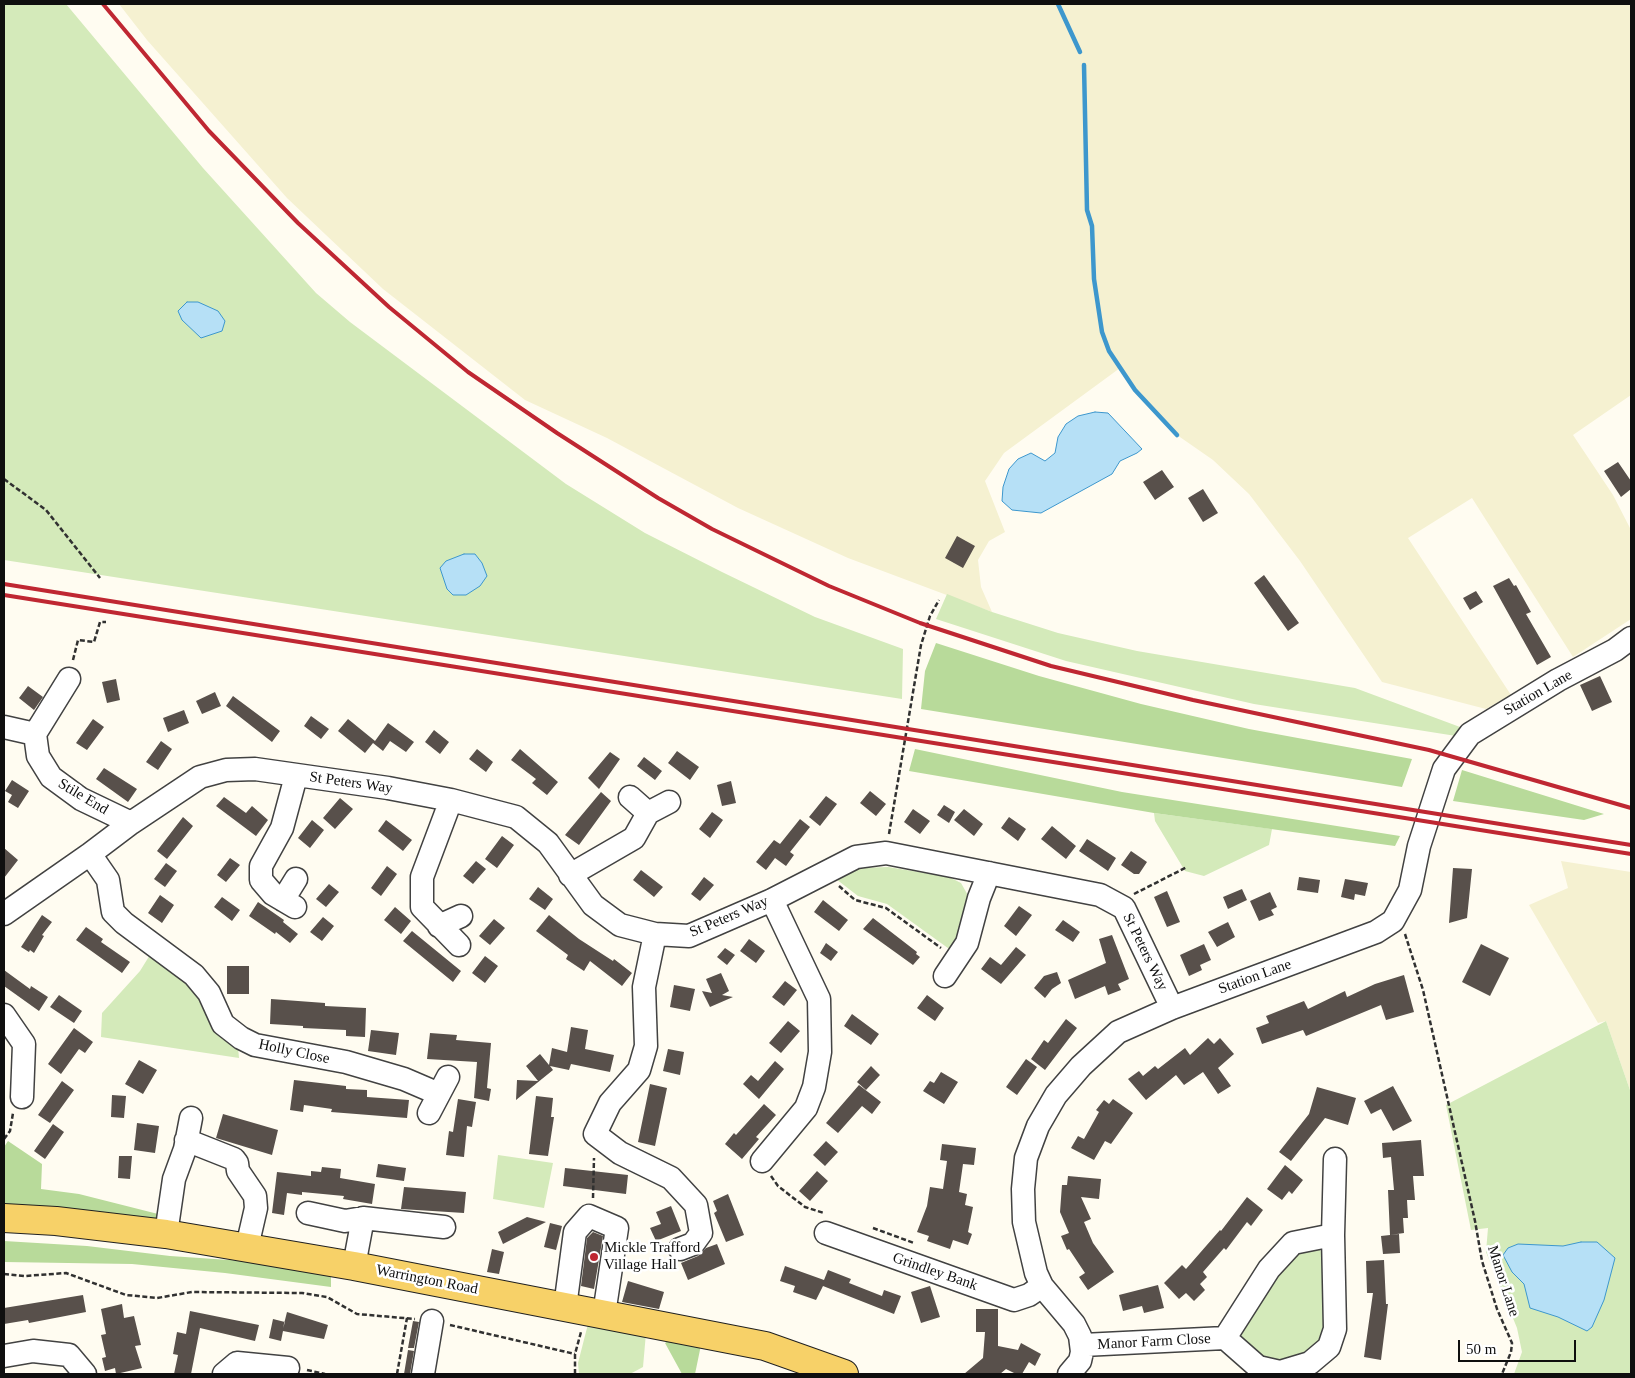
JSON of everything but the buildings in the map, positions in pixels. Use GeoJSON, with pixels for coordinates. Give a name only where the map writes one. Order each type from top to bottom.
{"type":"FeatureCollection","features":[{"type":"Feature","properties":{"kind":"main road","name":"Warrington Road"},"geometry":{"type":"LineString","coordinates":[[4,1218],[56,1221],[166,1234],[354,1266],[765,1346],[844,1374]]}},
{"type":"Feature","properties":{"kind":"street","name":"Station Lane"},"geometry":{"type":"LineString","coordinates":[[1083,1345],[1074,1324],[1042,1286],[1036,1273],[1024,1222],[1023,1189],[1026,1158],[1038,1126],[1062,1088],[1081,1066],[1118,1032],[1172,1008],[1376,932],[1393,921],[1410,890],[1419,846],[1444,769],[1470,734],[1558,680],[1615,650],[1631,638]]}},
{"type":"Feature","properties":{"kind":"street"},"geometry":{"type":"LineString","coordinates":[[4,727],[35,734],[68,679]]}},
{"type":"Feature","properties":{"kind":"street","name":"Stile End"},"geometry":{"type":"LineString","coordinates":[[35,734],[38,756],[51,777],[81,799],[131,823]]}},
{"type":"Feature","properties":{"kind":"street","name":"St Peters Way"},"geometry":{"type":"LineString","coordinates":[[4,914],[131,823],[200,777],[226,770],[255,769],[388,788],[451,800],[516,817],[548,843],[593,905],[620,925],[655,934],[689,936],[772,900],[823,872],[856,857],[886,853],[1100,895],[1117,902],[1124,908],[1172,1008]]}},
{"type":"Feature","properties":{"kind":"street"},"geometry":{"type":"LineString","coordinates":[[296,776],[282,828],[261,866],[261,880],[273,894],[289,904],[296,879]]}},
{"type":"Feature","properties":{"kind":"street"},"geometry":{"type":"LineString","coordinates":[[630,797],[648,813]]}},
{"type":"Feature","properties":{"kind":"street"},"geometry":{"type":"LineString","coordinates":[[451,800],[422,878],[422,907],[459,944]]}},
{"type":"Feature","properties":{"kind":"street"},"geometry":{"type":"LineString","coordinates":[[570,875],[634,838],[648,813],[669,802]]}},
{"type":"Feature","properties":{"kind":"street","name":"Holly Close"},"geometry":{"type":"LineString","coordinates":[[90,854],[108,880],[113,912],[124,923],[194,975],[209,993],[223,1024],[241,1038],[256,1045],[371,1069],[404,1079],[438,1095]]}},
{"type":"Feature","properties":{"kind":"street"},"geometry":{"type":"LineString","coordinates":[[951,968],[967,943],[979,898],[989,873]]}},
{"type":"Feature","properties":{"kind":"street"},"geometry":{"type":"LineString","coordinates":[[762,1161],[806,1108],[814,1087],[820,1052],[819,999],[772,900]]}},
{"type":"Feature","properties":{"kind":"street"},"geometry":{"type":"LineString","coordinates":[[439,926],[460,916]]}},
{"type":"Feature","properties":{"kind":"street"},"geometry":{"type":"LineString","coordinates":[[655,934],[644,987],[646,1046],[639,1070],[610,1103],[595,1134],[620,1153],[671,1178],[696,1205],[701,1233],[693,1244],[680,1249]]}},
{"type":"Feature","properties":{"kind":"street"},"geometry":{"type":"LineString","coordinates":[[4,1015],[24,1044],[22,1097]]}},
{"type":"Feature","properties":{"kind":"street"},"geometry":{"type":"LineString","coordinates":[[166,1234],[174,1178],[191,1118]]}},
{"type":"Feature","properties":{"kind":"street"},"geometry":{"type":"LineString","coordinates":[[186,1140],[234,1159],[237,1163],[238,1171],[255,1196],[256,1208],[247,1247]]}},
{"type":"Feature","properties":{"kind":"street","name":"Manor Farm Close"},"geometry":{"type":"LineString","coordinates":[[1083,1345],[1225,1338],[1258,1367],[1280,1372],[1310,1364],[1329,1347],[1335,1330],[1333,1235],[1335,1160]]}},
{"type":"Feature","properties":{"kind":"street"},"geometry":{"type":"LineString","coordinates":[[308,1213],[345,1221],[363,1218],[444,1226]]}},
{"type":"Feature","properties":{"kind":"street"},"geometry":{"type":"LineString","coordinates":[[589,1216],[617,1228],[586,1311],[575,1232],[589,1216]]}},
{"type":"Feature","properties":{"kind":"street"},"geometry":{"type":"LineString","coordinates":[[354,1266],[363,1218]]}},
{"type":"Feature","properties":{"kind":"street","name":"Grindley Bank"},"geometry":{"type":"LineString","coordinates":[[829,1225],[1014,1300],[1029,1295],[1042,1286]]}},
{"type":"Feature","properties":{"kind":"street","name":"Manor Farm Close"},"geometry":{"type":"LineString","coordinates":[[1225,1338],[1270,1270],[1293,1243],[1333,1235]]}},
{"type":"Feature","properties":{"kind":"street"},"geometry":{"type":"LineString","coordinates":[[423,1374],[432,1321]]}},
{"type":"Feature","properties":{"kind":"street"},"geometry":{"type":"LineString","coordinates":[[1069,1374],[1080,1361],[1083,1345]]}},
{"type":"Feature","properties":{"kind":"street"},"geometry":{"type":"LineString","coordinates":[[4,1356],[33,1351],[69,1355],[84,1374]]}},
{"type":"Feature","properties":{"kind":"street"},"geometry":{"type":"LineString","coordinates":[[224,1374],[237,1363],[288,1368]]}},
{"type":"Feature","properties":{"kind":"path"},"geometry":{"type":"LineString","coordinates":[[4,479],[46,510],[94,573],[100,578]]}},
{"type":"Feature","properties":{"kind":"path"},"geometry":{"type":"LineString","coordinates":[[886,853],[921,645],[930,616],[939,600]]}},
{"type":"Feature","properties":{"kind":"path"},"geometry":{"type":"LineString","coordinates":[[68,679],[78,640],[94,642],[100,622],[106,622]]}},
{"type":"Feature","properties":{"kind":"path"},"geometry":{"type":"LineString","coordinates":[[1117,902],[1188,868]]}},
{"type":"Feature","properties":{"kind":"path"},"geometry":{"type":"LineString","coordinates":[[823,872],[855,900],[886,908],[951,968]]}},
{"type":"Feature","properties":{"kind":"path","name":"Manor Lane"},"geometry":{"type":"LineString","coordinates":[[1398,913],[1423,990],[1475,1221],[1482,1261],[1512,1343],[1511,1352],[1502,1374]]}},
{"type":"Feature","properties":{"kind":"path"},"geometry":{"type":"LineString","coordinates":[[4,1139],[10,1131],[14,1107],[22,1097]]}},
{"type":"Feature","properties":{"kind":"path"},"geometry":{"type":"LineString","coordinates":[[589,1216],[593,1202],[595,1134]]}},
{"type":"Feature","properties":{"kind":"path"},"geometry":{"type":"LineString","coordinates":[[762,1161],[778,1186],[829,1225]]}},
{"type":"Feature","properties":{"kind":"path"},"geometry":{"type":"LineString","coordinates":[[870,1227],[914,1243]]}},
{"type":"Feature","properties":{"kind":"path"},"geometry":{"type":"LineString","coordinates":[[4,1274],[25,1276],[66,1272],[126,1295],[157,1298],[192,1292],[302,1293],[327,1297],[357,1314],[432,1321],[575,1354]]}},
{"type":"Feature","properties":{"kind":"path"},"geometry":{"type":"LineString","coordinates":[[575,1374],[575,1354],[586,1311]]}},
{"type":"Feature","properties":{"kind":"path"},"geometry":{"type":"LineString","coordinates":[[397,1374],[407,1318]]}},
{"type":"Feature","properties":{"kind":"shaded area"},"geometry":{"type":"Polygon","coordinates":[[[119,4],[1631,4],[1631,395],[1573,435],[1613,495],[1631,530],[1631,619],[1573,657],[1472,498],[1408,538],[1511,695],[1486,709],[1382,682],[1300,561],[1249,494],[1213,460],[1177,435],[1135,390],[1120,368],[1004,453],[985,481],[1005,532],[989,541],[978,560],[981,587],[992,612],[848,558],[738,508],[607,438],[525,400],[383,289],[287,198],[147,40],[119,4]]]}},
{"type":"Feature","properties":{"kind":"shaded area"},"geometry":{"type":"Polygon","coordinates":[[[1561,861],[1631,872],[1631,1093],[1606,1021],[1598,1023],[1529,905],[1568,888],[1561,861]]]}},
{"type":"Feature","properties":{"kind":"green space"},"geometry":{"type":"Polygon","coordinates":[[[4,4],[66,4],[203,168],[316,293],[350,322],[566,484],[645,533],[722,572],[815,617],[903,649],[902,699],[4,560],[4,4]]]}},
{"type":"Feature","properties":{"kind":"green space"},"geometry":{"type":"Polygon","coordinates":[[[947,594],[992,612],[1058,633],[1137,651],[1355,688],[1460,727],[1456,736],[1254,704],[1066,661],[936,619],[947,594]]]}},
{"type":"Feature","properties":{"kind":"green space"},"geometry":{"type":"Polygon","coordinates":[[[936,643],[1039,676],[1141,704],[1249,729],[1412,759],[1402,787],[921,709],[925,671],[936,643]]]}},
{"type":"Feature","properties":{"kind":"green space"},"geometry":{"type":"Polygon","coordinates":[[[915,749],[1122,792],[1400,836],[1395,846],[1154,813],[909,771],[915,749]]]}},
{"type":"Feature","properties":{"kind":"green space"},"geometry":{"type":"Polygon","coordinates":[[[1462,770],[1604,814],[1584,820],[1453,801],[1462,770]]]}},
{"type":"Feature","properties":{"kind":"green space"},"geometry":{"type":"Polygon","coordinates":[[[1154,813],[1272,829],[1269,845],[1204,876],[1185,871],[1155,821],[1154,813]]]}},
{"type":"Feature","properties":{"kind":"green space"},"geometry":{"type":"Polygon","coordinates":[[[888,867],[949,877],[961,883],[970,899],[963,938],[952,951],[887,904],[858,896],[836,879],[859,868],[888,867]]]}},
{"type":"Feature","properties":{"kind":"green space"},"geometry":{"type":"Polygon","coordinates":[[[153,950],[202,993],[238,1047],[239,1058],[101,1037],[102,1013],[140,971],[153,950]]]}},
{"type":"Feature","properties":{"kind":"green space"},"geometry":{"type":"Polygon","coordinates":[[[1606,1021],[1631,1093],[1631,1374],[1514,1374],[1522,1352],[1517,1328],[1486,1252],[1488,1228],[1471,1230],[1446,1105],[1606,1021]]]}},
{"type":"Feature","properties":{"kind":"green space"},"geometry":{"type":"Polygon","coordinates":[[[8,1141],[42,1164],[41,1189],[79,1194],[162,1215],[155,1222],[4,1208],[4,1147],[8,1141]]]}},
{"type":"Feature","properties":{"kind":"green space"},"geometry":{"type":"Polygon","coordinates":[[[498,1155],[553,1163],[544,1208],[493,1199],[498,1155]]]}},
{"type":"Feature","properties":{"kind":"green space"},"geometry":{"type":"Polygon","coordinates":[[[4,1241],[87,1246],[170,1256],[244,1261],[331,1275],[331,1287],[225,1273],[132,1264],[4,1262],[4,1241]]]}},
{"type":"Feature","properties":{"kind":"green space"},"geometry":{"type":"Polygon","coordinates":[[[1311,1244],[1320,1250],[1328,1262],[1324,1338],[1297,1364],[1263,1359],[1246,1344],[1240,1333],[1289,1258],[1311,1244]]]}},
{"type":"Feature","properties":{"kind":"green space"},"geometry":{"type":"Polygon","coordinates":[[[588,1324],[646,1333],[643,1367],[630,1374],[579,1374],[578,1363],[588,1324]]]}},
{"type":"Feature","properties":{"kind":"green space"},"geometry":{"type":"Polygon","coordinates":[[[672,1338],[701,1345],[695,1374],[682,1374],[665,1343],[672,1338]]]}},
{"type":"Feature","properties":{"kind":"water"},"geometry":{"type":"Polygon","coordinates":[[[187,302],[198,302],[218,311],[225,321],[222,331],[201,338],[182,320],[178,311],[187,302]]]}},
{"type":"Feature","properties":{"kind":"water"},"geometry":{"type":"Polygon","coordinates":[[[1095,412],[1108,413],[1142,449],[1120,461],[1112,474],[1041,513],[1012,510],[1002,501],[1003,487],[1009,469],[1018,459],[1031,453],[1045,461],[1055,453],[1058,437],[1066,424],[1078,416],[1095,412]]]}},
{"type":"Feature","properties":{"kind":"water"},"geometry":{"type":"Polygon","coordinates":[[[464,554],[475,554],[482,563],[487,576],[480,586],[466,595],[453,595],[447,589],[440,568],[446,561],[464,554]]]}},
{"type":"Feature","properties":{"kind":"water"},"geometry":{"type":"Polygon","coordinates":[[[1581,1242],[1597,1242],[1615,1258],[1604,1300],[1592,1327],[1587,1331],[1558,1317],[1530,1308],[1524,1284],[1512,1272],[1503,1255],[1508,1248],[1518,1244],[1563,1246],[1581,1242]]]}},
{"type":"Feature","properties":{"kind":"waterway"},"geometry":{"type":"LineString","coordinates":[[1058,4],[1080,52]]}},
{"type":"Feature","properties":{"kind":"waterway"},"geometry":{"type":"LineString","coordinates":[[1084,65],[1087,210],[1092,226],[1094,279],[1102,332],[1109,351],[1135,390],[1177,435]]}},
{"type":"Feature","properties":{"kind":"railway"},"geometry":{"type":"LineString","coordinates":[[103,4],[209,131],[298,223],[389,307],[468,372],[557,433],[658,498],[712,529],[829,586],[920,623],[1051,666],[1193,700],[1429,750],[1631,808]]}},
{"type":"Feature","properties":{"kind":"railway"},"geometry":{"type":"LineString","coordinates":[[4,584],[1631,845]]}},
{"type":"Feature","properties":{"kind":"railway"},"geometry":{"type":"LineString","coordinates":[[4,595],[1631,854]]}},
{"type":"Feature","properties":{"kind":"place","name":"Mickle Trafford Village Hall"},"geometry":{"type":"Point","coordinates":[594,1257]}}]}
